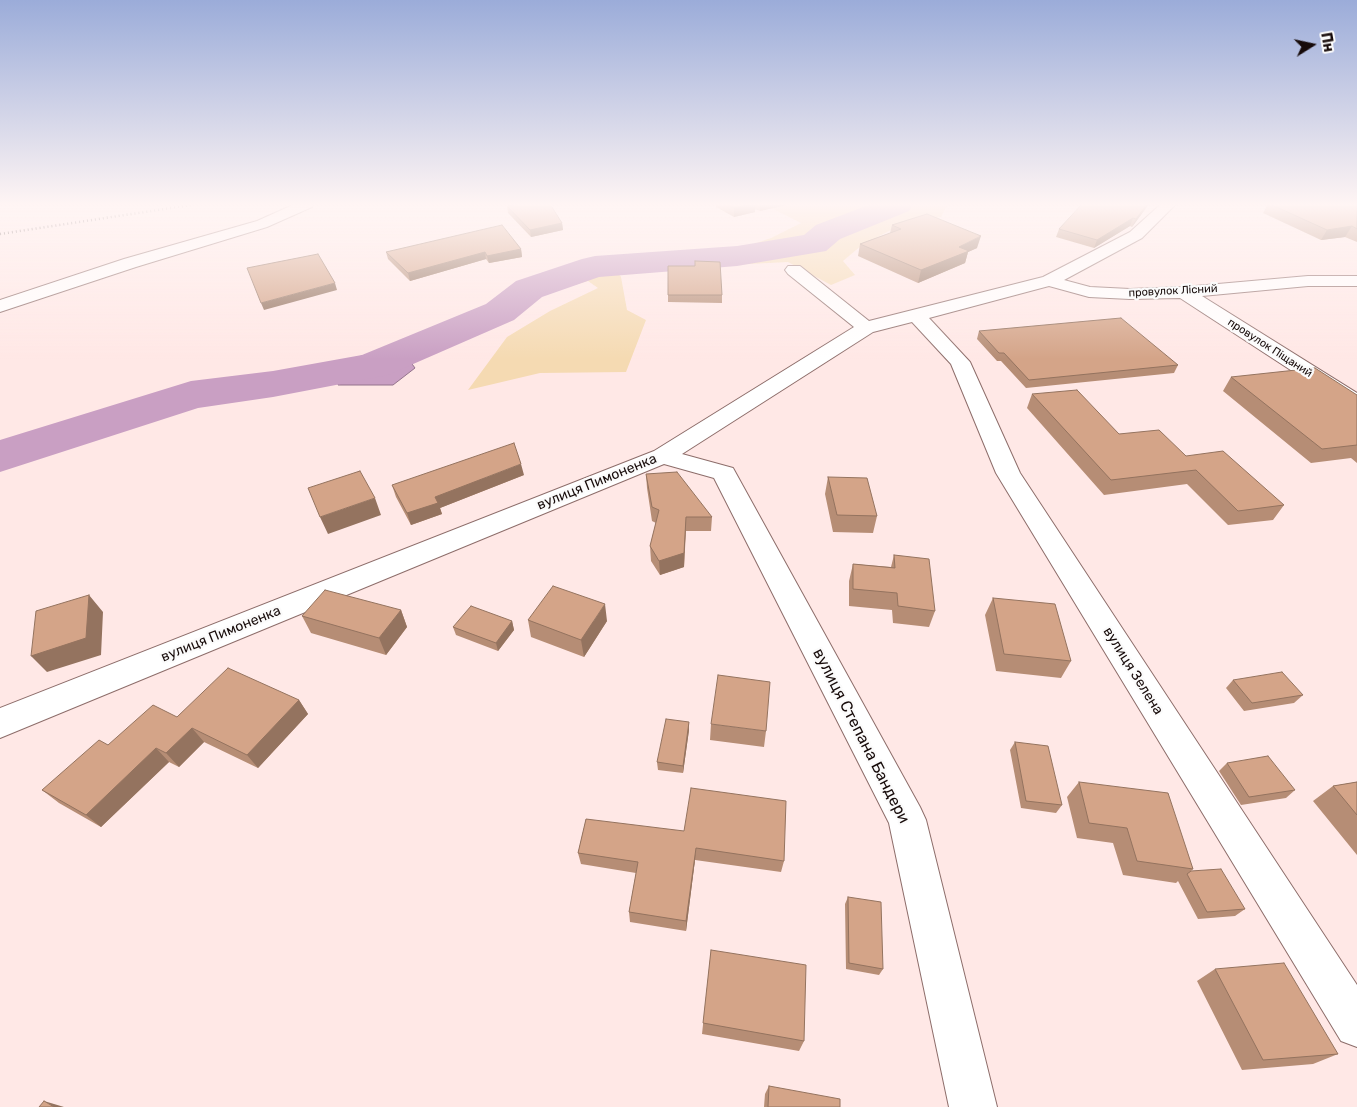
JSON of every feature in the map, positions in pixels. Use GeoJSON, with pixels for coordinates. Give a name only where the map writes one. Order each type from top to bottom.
{"type":"FeatureCollection","features":[{"type":"Feature","properties":{"kind":"street"},"geometry":{"type":"LineString","coordinates":[[0,306],[155,256]]}},
{"type":"Feature","properties":{"kind":"street","name":"вулиця Пимоненка"},"geometry":{"type":"LineString","coordinates":[[0,723],[662,456],[866,328],[1050,281],[1097,256]]}},
{"type":"Feature","properties":{"kind":"street"},"geometry":{"type":"LineString","coordinates":[[794,270],[866,328]]}},
{"type":"Feature","properties":{"kind":"street","name":"провулок Лісний"},"geometry":{"type":"LineString","coordinates":[[1050,281],[1089,292],[1130,294],[1184,292],[1308,281],[1357,281]]}},
{"type":"Feature","properties":{"kind":"street","name":"провулок Піщаний"},"geometry":{"type":"LineString","coordinates":[[1184,292],[1357,403]]}},
{"type":"Feature","properties":{"kind":"street","name":"вулиця Зелена"},"geometry":{"type":"LineString","coordinates":[[916,315],[960,362],[1008,473],[1357,1025]]}},
{"type":"Feature","properties":{"kind":"street","name":"вулиця Степана Бандери"},"geometry":{"type":"LineString","coordinates":[[662,456],[724,473],[907,820],[973,1107]]}},
{"type":"Feature","properties":{"kind":"shaded area"},"geometry":{"type":"Polygon","coordinates":[[[732,256],[849,256],[843,261],[855,275],[831,285],[788,262],[729,265],[732,256]]]}},
{"type":"Feature","properties":{"kind":"shaded area"},"geometry":{"type":"Polygon","coordinates":[[[610,260],[621,277],[627,310],[646,320],[626,372],[540,373],[468,390],[507,337],[550,311],[598,288],[588,281],[529,298],[535,280],[610,260]]]}},
{"type":"Feature","properties":{"kind":"shaded area"},"geometry":{"type":"Polygon","coordinates":[[[399,346],[415,368],[393,385],[338,385],[343,361],[399,346]]]}},
{"type":"Feature","properties":{"kind":"building"},"geometry":{"type":"Polygon","coordinates":[[[310,256],[319,256],[335,283],[261,303],[247,268],[310,256]]]}},
{"type":"Feature","properties":{"kind":"building"},"geometry":{"type":"Polygon","coordinates":[[[390,256],[472,256],[408,273],[390,256]]]}},
{"type":"Feature","properties":{"kind":"building"},"geometry":{"type":"Polygon","coordinates":[[[887,256],[957,256],[921,270],[887,256]]]}},
{"type":"Feature","properties":{"kind":"building"},"geometry":{"type":"Polygon","coordinates":[[[695,261],[720,262],[722,295],[668,295],[668,266],[695,266],[695,261]]]}},
{"type":"Feature","properties":{"kind":"building"},"geometry":{"type":"Polygon","coordinates":[[[1121,318],[1178,365],[1029,380],[1004,353],[999,353],[979,331],[1121,318]]]}},
{"type":"Feature","properties":{"kind":"building"},"geometry":{"type":"Polygon","coordinates":[[[1315,368],[1357,395],[1357,445],[1322,449],[1231,377],[1315,368]]]}},
{"type":"Feature","properties":{"kind":"building"},"geometry":{"type":"Polygon","coordinates":[[[1077,390],[1119,434],[1159,430],[1186,456],[1223,451],[1284,505],[1238,511],[1196,470],[1111,480],[1032,394],[1077,390]]]}},
{"type":"Feature","properties":{"kind":"building"},"geometry":{"type":"Polygon","coordinates":[[[514,443],[521,464],[435,497],[438,503],[407,513],[392,485],[514,443]]]}},
{"type":"Feature","properties":{"kind":"building"},"geometry":{"type":"Polygon","coordinates":[[[360,471],[375,498],[320,517],[308,488],[360,471]]]}},
{"type":"Feature","properties":{"kind":"building"},"geometry":{"type":"Polygon","coordinates":[[[677,472],[712,517],[686,517],[684,553],[659,561],[650,546],[659,510],[652,507],[646,474],[677,472]]]}},
{"type":"Feature","properties":{"kind":"building"},"geometry":{"type":"Polygon","coordinates":[[[828,477],[867,478],[877,516],[837,515],[828,477]]]}},
{"type":"Feature","properties":{"kind":"building"},"geometry":{"type":"Polygon","coordinates":[[[894,555],[929,559],[935,611],[898,606],[897,593],[853,589],[853,564],[895,568],[894,555]]]}},
{"type":"Feature","properties":{"kind":"building"},"geometry":{"type":"Polygon","coordinates":[[[553,586],[605,604],[581,640],[528,620],[553,586]]]}},
{"type":"Feature","properties":{"kind":"building"},"geometry":{"type":"Polygon","coordinates":[[[325,590],[401,610],[379,638],[302,616],[325,590]]]}},
{"type":"Feature","properties":{"kind":"building"},"geometry":{"type":"Polygon","coordinates":[[[89,595],[86,638],[31,656],[36,611],[89,595]]]}},
{"type":"Feature","properties":{"kind":"building"},"geometry":{"type":"Polygon","coordinates":[[[993,598],[1055,604],[1071,661],[1004,654],[993,598]]]}},
{"type":"Feature","properties":{"kind":"building"},"geometry":{"type":"Polygon","coordinates":[[[471,606],[512,621],[496,643],[453,627],[471,606]]]}},
{"type":"Feature","properties":{"kind":"building"},"geometry":{"type":"Polygon","coordinates":[[[228,668],[299,700],[247,755],[192,728],[166,753],[156,748],[86,815],[42,790],[99,740],[108,745],[153,705],[177,717],[228,668]]]}},
{"type":"Feature","properties":{"kind":"building"},"geometry":{"type":"Polygon","coordinates":[[[1282,672],[1303,695],[1252,703],[1233,680],[1282,672]]]}},
{"type":"Feature","properties":{"kind":"building"},"geometry":{"type":"Polygon","coordinates":[[[718,675],[770,682],[766,731],[711,724],[718,675]]]}},
{"type":"Feature","properties":{"kind":"building"},"geometry":{"type":"Polygon","coordinates":[[[666,719],[689,722],[683,766],[657,762],[666,719]]]}},
{"type":"Feature","properties":{"kind":"building"},"geometry":{"type":"Polygon","coordinates":[[[1015,742],[1048,746],[1062,805],[1026,801],[1015,742]]]}},
{"type":"Feature","properties":{"kind":"building"},"geometry":{"type":"Polygon","coordinates":[[[1268,756],[1295,790],[1249,797],[1227,763],[1268,756]]]}},
{"type":"Feature","properties":{"kind":"building"},"geometry":{"type":"Polygon","coordinates":[[[1079,782],[1168,793],[1193,869],[1137,861],[1127,828],[1089,823],[1079,782]]]}},
{"type":"Feature","properties":{"kind":"building"},"geometry":{"type":"Polygon","coordinates":[[[1357,782],[1357,815],[1333,786],[1357,782]]]}},
{"type":"Feature","properties":{"kind":"building"},"geometry":{"type":"Polygon","coordinates":[[[691,788],[786,801],[784,861],[696,848],[686,921],[629,912],[638,862],[578,853],[586,819],[684,831],[691,788]]]}},
{"type":"Feature","properties":{"kind":"building"},"geometry":{"type":"Polygon","coordinates":[[[1221,869],[1245,909],[1207,912],[1187,874],[1191,871],[1221,869]]]}},
{"type":"Feature","properties":{"kind":"building"},"geometry":{"type":"Polygon","coordinates":[[[848,897],[881,902],[883,969],[849,963],[848,897]]]}},
{"type":"Feature","properties":{"kind":"building"},"geometry":{"type":"Polygon","coordinates":[[[711,950],[806,965],[804,1041],[703,1023],[711,950]]]}},
{"type":"Feature","properties":{"kind":"building"},"geometry":{"type":"Polygon","coordinates":[[[1284,963],[1338,1054],[1263,1060],[1215,969],[1284,963]]]}},
{"type":"Feature","properties":{"kind":"building"},"geometry":{"type":"Polygon","coordinates":[[[769,1086],[840,1099],[840,1107],[768,1107],[769,1086]]]}},
{"type":"Feature","properties":{"kind":"building"},"geometry":{"type":"Polygon","coordinates":[[[44,1101],[54,1107],[39,1107],[44,1101]]]}},
{"type":"Feature","properties":{"kind":"waterway"},"geometry":{"type":"LineString","coordinates":[[0,457],[191,395],[273,384],[373,366],[500,312],[529,289],[595,267],[739,256]]}}]}
